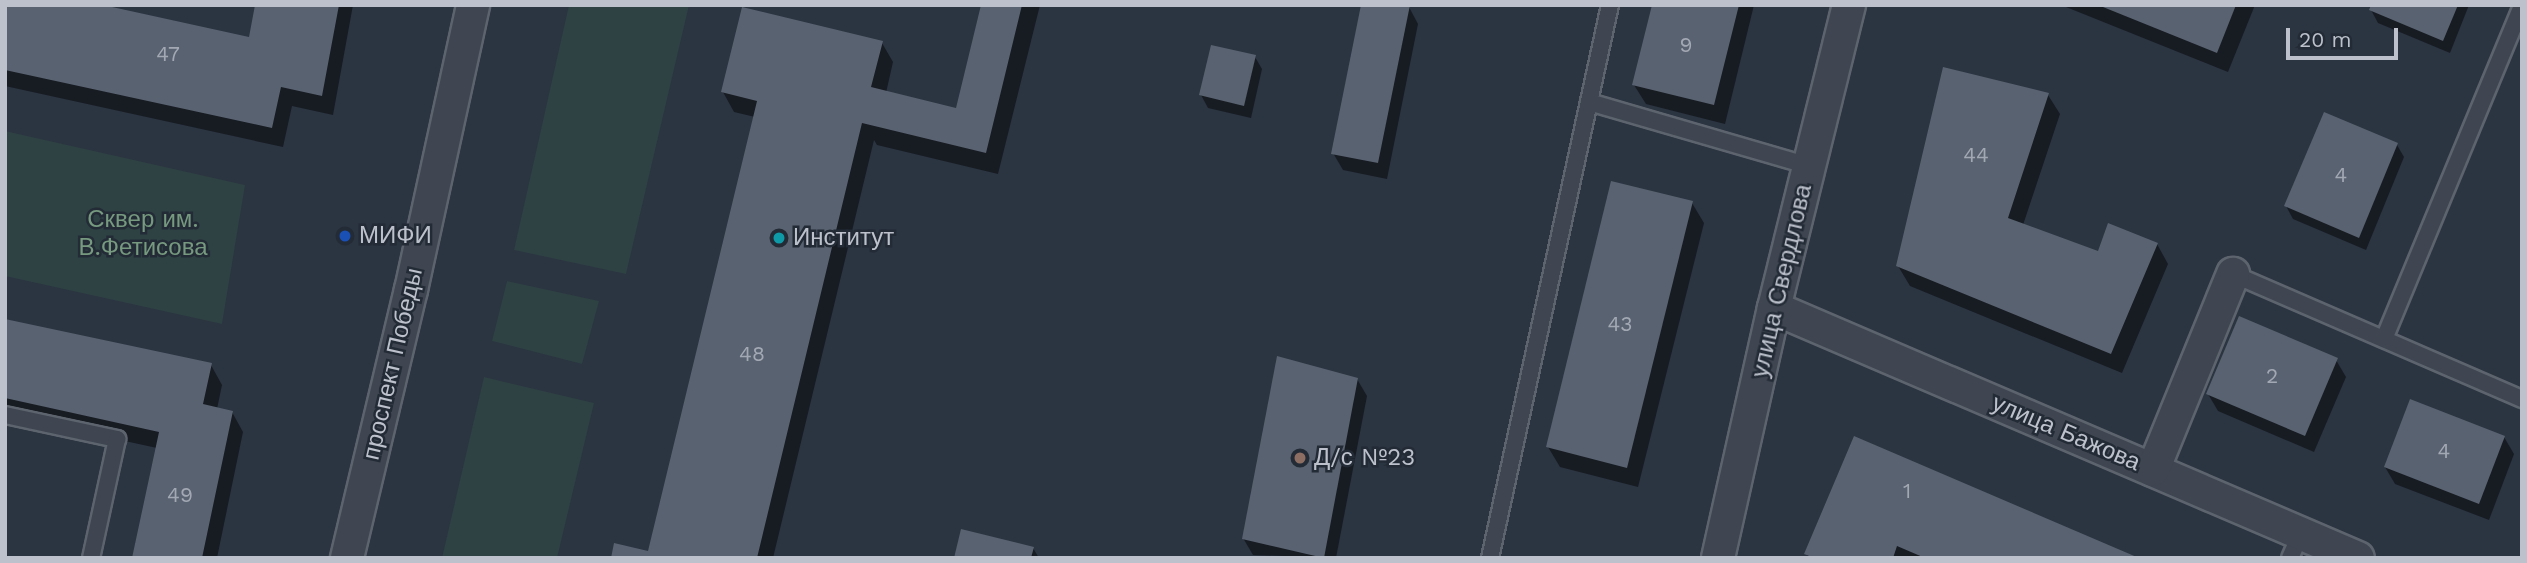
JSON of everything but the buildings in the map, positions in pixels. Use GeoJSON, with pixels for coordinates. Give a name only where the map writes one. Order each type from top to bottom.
{"type":"FeatureCollection","features":[{"type":"Feature","properties":{"kind":"street","name":"проспект Победы"},"geometry":{"type":"LineString","coordinates":[[347,558],[411,290],[473,5]]}},
{"type":"Feature","properties":{"kind":"street","name":"улица Свердлова"},"geometry":{"type":"LineString","coordinates":[[1718,558],[1774,308],[1849,5]]}},
{"type":"Feature","properties":{"kind":"street"},"geometry":{"type":"LineString","coordinates":[[2153,470],[2233,274]]}},
{"type":"Feature","properties":{"kind":"street","name":"улица Бажова"},"geometry":{"type":"LineString","coordinates":[[1774,308],[2153,470],[2295,545],[2358,558]]}},
{"type":"Feature","properties":{"kind":"lane"},"geometry":{"type":"LineString","coordinates":[[1490,558],[1610,5]]}},
{"type":"Feature","properties":{"kind":"lane"},"geometry":{"type":"LineString","coordinates":[[2384,339],[2522,6]]}},
{"type":"Feature","properties":{"kind":"lane"},"geometry":{"type":"LineString","coordinates":[[1589,102],[1810,166]]}},
{"type":"Feature","properties":{"kind":"lane"},"geometry":{"type":"LineString","coordinates":[[2233,274],[2522,399]]}},
{"type":"Feature","properties":{"kind":"lane"},"geometry":{"type":"LineString","coordinates":[[5,415],[117,439],[91,558]]}},
{"type":"Feature","properties":{"kind":"green space"},"geometry":{"type":"Polygon","coordinates":[[[569,5],[689,5],[626,274],[514,250],[569,5]]]}},
{"type":"Feature","properties":{"kind":"green space","name":"Сквер им. В.Фетисова"},"geometry":{"type":"Polygon","coordinates":[[[5,131],[245,185],[222,324],[5,276],[5,131]]]}},
{"type":"Feature","properties":{"kind":"green space"},"geometry":{"type":"Polygon","coordinates":[[[507,281],[599,301],[582,364],[492,341],[507,281]]]}},
{"type":"Feature","properties":{"kind":"green space"},"geometry":{"type":"Polygon","coordinates":[[[484,377],[594,403],[557,558],[442,558],[484,377]]]}},
{"type":"Feature","properties":{"kind":"place","name":"МИФИ"},"geometry":{"type":"Point","coordinates":[345,236]}},
{"type":"Feature","properties":{"kind":"place","name":"Институт"},"geometry":{"type":"Point","coordinates":[779,238]}},
{"type":"Feature","properties":{"kind":"place","name":"Д/с №23"},"geometry":{"type":"Point","coordinates":[1300,458]}}]}
